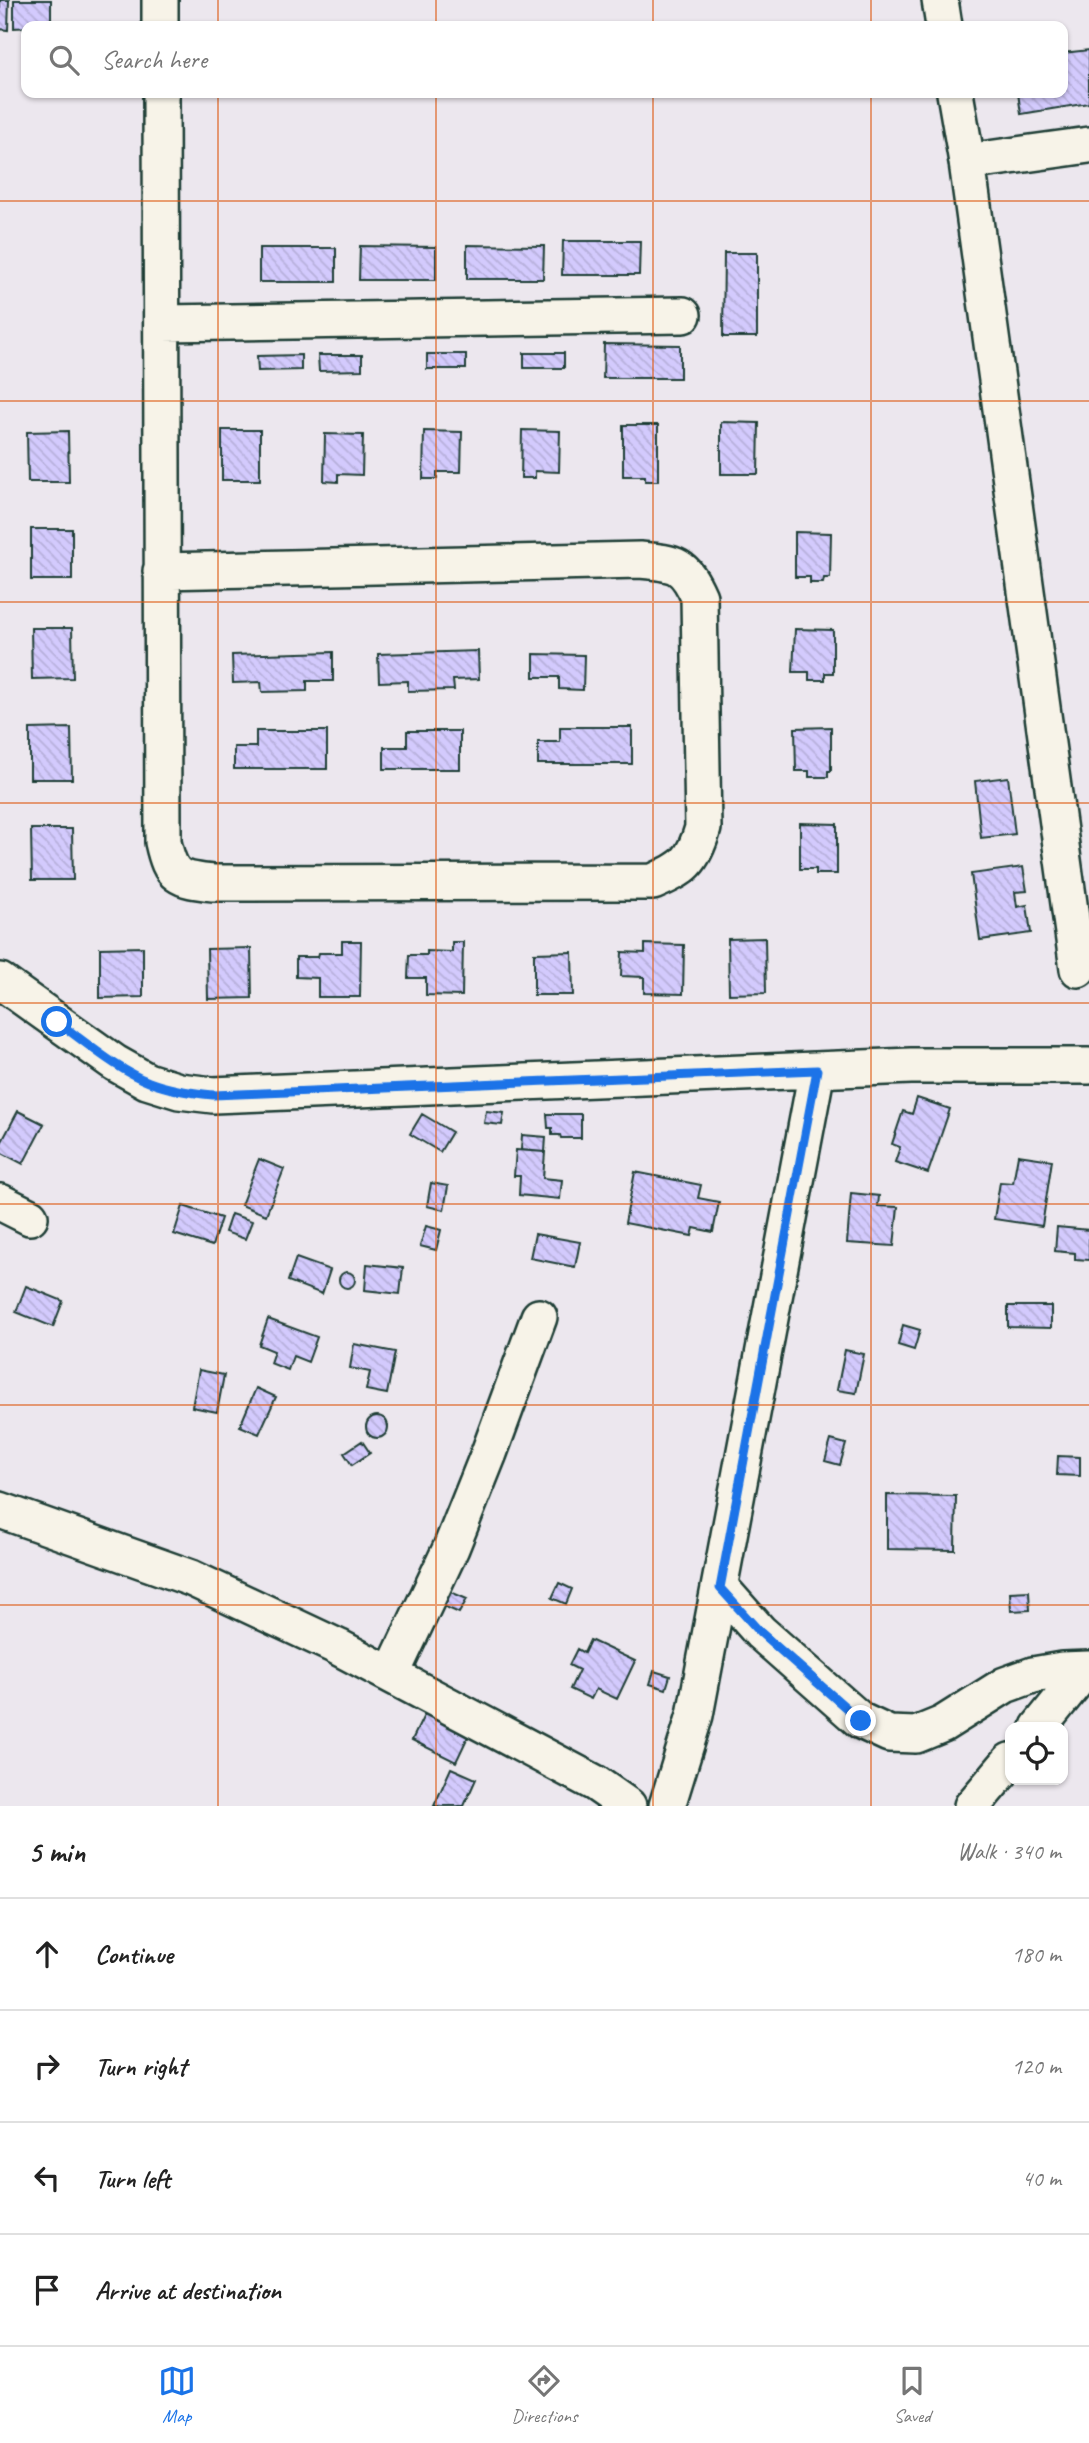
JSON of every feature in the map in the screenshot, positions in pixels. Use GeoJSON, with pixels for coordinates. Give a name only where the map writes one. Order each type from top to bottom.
{"type":"FeatureCollection","features":[{"type":"Feature","properties":{"kind":"street"},"geometry":{"type":"LineString","coordinates":[[160,0],[160,21]]}},
{"type":"Feature","properties":{"kind":"street"},"geometry":{"type":"LineString","coordinates":[[940,0],[943,21]]}},
{"type":"Feature","properties":{"kind":"street"},"geometry":{"type":"LineString","coordinates":[[161,98],[163,323],[161,571],[163,842],[168,865],[186,880],[213,883],[653,882],[676,872],[695,853],[703,828],[699,597],[690,577],[670,562],[161,571]]}},
{"type":"Feature","properties":{"kind":"street"},"geometry":{"type":"LineString","coordinates":[[956,98],[967,162],[1078,969]]}},
{"type":"Feature","properties":{"kind":"street"},"geometry":{"type":"LineString","coordinates":[[967,162],[1089,145]]}},
{"type":"Feature","properties":{"kind":"street"},"geometry":{"type":"LineString","coordinates":[[163,323],[684,315]]}},
{"type":"Feature","properties":{"kind":"street"},"geometry":{"type":"LineString","coordinates":[[0,981],[115,1063],[147,1081],[191,1093],[213,1095],[911,1066],[1089,1066]]}},
{"type":"Feature","properties":{"kind":"street"},"geometry":{"type":"LineString","coordinates":[[667,1806],[695,1715],[817,1070]]}},
{"type":"Feature","properties":{"kind":"street"},"geometry":{"type":"LineString","coordinates":[[391,1675],[451,1548],[539,1317]]}},
{"type":"Feature","properties":{"kind":"street"},"geometry":{"type":"LineString","coordinates":[[0,1510],[191,1578],[338,1647],[594,1783],[628,1806]]}},
{"type":"Feature","properties":{"kind":"street"},"geometry":{"type":"LineString","coordinates":[[720,1588],[760,1632],[861,1721],[889,1734],[916,1735],[943,1724],[1005,1685],[1033,1675],[1087,1669]]}},
{"type":"Feature","properties":{"kind":"street"},"geometry":{"type":"LineString","coordinates":[[1043,1722],[1087,1669]]}},
{"type":"Feature","properties":{"kind":"street"},"geometry":{"type":"LineString","coordinates":[[972,1806],[1005,1766]]}},
{"type":"Feature","properties":{"kind":"building"},"geometry":{"type":"Polygon","coordinates":[[[0,0],[9,0],[8,30],[0,29],[0,0]]]}},
{"type":"Feature","properties":{"kind":"building"},"geometry":{"type":"Polygon","coordinates":[[[14,0],[51,0],[51,21],[21,21],[21,28],[14,28],[14,0]]]}},
{"type":"Feature","properties":{"kind":"building"},"geometry":{"type":"Polygon","coordinates":[[[1089,50],[1089,103],[1021,114],[1019,98],[1068,98],[1068,52],[1089,50]]]}},
{"type":"Feature","properties":{"kind":"building"},"geometry":{"type":"Polygon","coordinates":[[[563,241],[640,241],[639,275],[562,275],[563,241]]]}},
{"type":"Feature","properties":{"kind":"building"},"geometry":{"type":"Polygon","coordinates":[[[467,245],[544,246],[543,279],[467,279],[467,245]]]}},
{"type":"Feature","properties":{"kind":"building"},"geometry":{"type":"Polygon","coordinates":[[[360,246],[436,247],[436,280],[359,280],[360,246]]]}},
{"type":"Feature","properties":{"kind":"building"},"geometry":{"type":"Polygon","coordinates":[[[259,248],[336,248],[336,282],[259,282],[259,248]]]}},
{"type":"Feature","properties":{"kind":"building"},"geometry":{"type":"Polygon","coordinates":[[[724,253],[757,253],[757,337],[723,337],[724,253]]]}},
{"type":"Feature","properties":{"kind":"building"},"geometry":{"type":"Polygon","coordinates":[[[604,344],[680,345],[680,378],[603,378],[604,344]]]}},
{"type":"Feature","properties":{"kind":"building"},"geometry":{"type":"Polygon","coordinates":[[[524,353],[564,353],[564,368],[524,368],[524,353]]]}},
{"type":"Feature","properties":{"kind":"building"},"geometry":{"type":"Polygon","coordinates":[[[427,354],[466,354],[466,369],[427,369],[427,354]]]}},
{"type":"Feature","properties":{"kind":"building"},"geometry":{"type":"Polygon","coordinates":[[[301,355],[301,370],[258,371],[257,356],[301,355]]]}},
{"type":"Feature","properties":{"kind":"building"},"geometry":{"type":"Polygon","coordinates":[[[318,355],[362,355],[362,370],[319,371],[318,355]]]}},
{"type":"Feature","properties":{"kind":"building"},"geometry":{"type":"Polygon","coordinates":[[[721,422],[759,423],[758,474],[721,474],[721,422]]]}},
{"type":"Feature","properties":{"kind":"building"},"geometry":{"type":"Polygon","coordinates":[[[623,425],[658,425],[658,481],[645,481],[645,476],[623,476],[623,425]]]}},
{"type":"Feature","properties":{"kind":"building"},"geometry":{"type":"Polygon","coordinates":[[[222,430],[260,430],[260,480],[222,480],[222,430]]]}},
{"type":"Feature","properties":{"kind":"building"},"geometry":{"type":"Polygon","coordinates":[[[522,430],[560,431],[559,472],[535,471],[535,478],[521,478],[522,430]]]}},
{"type":"Feature","properties":{"kind":"building"},"geometry":{"type":"Polygon","coordinates":[[[68,431],[69,482],[28,482],[27,432],[68,431]]]}},
{"type":"Feature","properties":{"kind":"building"},"geometry":{"type":"Polygon","coordinates":[[[424,431],[462,432],[461,472],[437,472],[437,479],[423,479],[424,431]]]}},
{"type":"Feature","properties":{"kind":"building"},"geometry":{"type":"Polygon","coordinates":[[[325,434],[363,435],[362,475],[338,474],[338,482],[324,481],[325,434]]]}},
{"type":"Feature","properties":{"kind":"building"},"geometry":{"type":"Polygon","coordinates":[[[31,529],[72,529],[72,580],[31,580],[31,529]]]}},
{"type":"Feature","properties":{"kind":"building"},"geometry":{"type":"Polygon","coordinates":[[[795,532],[831,533],[830,578],[824,578],[823,583],[810,583],[810,577],[795,577],[795,532]]]}},
{"type":"Feature","properties":{"kind":"building"},"geometry":{"type":"Polygon","coordinates":[[[31,628],[72,628],[73,678],[32,679],[31,628]]]}},
{"type":"Feature","properties":{"kind":"building"},"geometry":{"type":"Polygon","coordinates":[[[795,629],[833,630],[833,673],[825,673],[825,680],[809,680],[809,672],[793,672],[795,629]]]}},
{"type":"Feature","properties":{"kind":"building"},"geometry":{"type":"Polygon","coordinates":[[[478,651],[479,679],[453,680],[454,690],[408,691],[408,681],[379,682],[378,654],[478,651]]]}},
{"type":"Feature","properties":{"kind":"building"},"geometry":{"type":"Polygon","coordinates":[[[333,652],[333,681],[307,681],[307,691],[262,692],[261,682],[233,683],[232,655],[333,652]]]}},
{"type":"Feature","properties":{"kind":"building"},"geometry":{"type":"Polygon","coordinates":[[[534,654],[584,655],[583,690],[559,689],[559,677],[534,677],[534,654]]]}},
{"type":"Feature","properties":{"kind":"building"},"geometry":{"type":"Polygon","coordinates":[[[560,727],[632,727],[632,764],[538,764],[538,742],[560,742],[560,727]]]}},
{"type":"Feature","properties":{"kind":"building"},"geometry":{"type":"Polygon","coordinates":[[[831,727],[831,771],[828,771],[828,777],[809,777],[809,771],[796,771],[795,728],[831,727]]]}},
{"type":"Feature","properties":{"kind":"building"},"geometry":{"type":"Polygon","coordinates":[[[71,728],[72,779],[30,779],[30,729],[71,728]]]}},
{"type":"Feature","properties":{"kind":"building"},"geometry":{"type":"Polygon","coordinates":[[[256,731],[327,731],[327,769],[234,769],[234,747],[256,747],[256,731]]]}},
{"type":"Feature","properties":{"kind":"building"},"geometry":{"type":"Polygon","coordinates":[[[407,731],[460,731],[460,769],[384,769],[384,747],[407,747],[407,731]]]}},
{"type":"Feature","properties":{"kind":"building"},"geometry":{"type":"Polygon","coordinates":[[[1008,777],[1015,834],[981,838],[975,781],[1008,777]]]}},
{"type":"Feature","properties":{"kind":"building"},"geometry":{"type":"Polygon","coordinates":[[[800,823],[837,824],[837,874],[816,874],[816,869],[800,869],[800,823]]]}},
{"type":"Feature","properties":{"kind":"building"},"geometry":{"type":"Polygon","coordinates":[[[31,829],[72,829],[73,880],[32,880],[31,829]]]}},
{"type":"Feature","properties":{"kind":"building"},"geometry":{"type":"Polygon","coordinates":[[[1023,867],[1027,891],[1015,892],[1017,907],[1027,905],[1031,933],[980,940],[971,874],[1023,867]]]}},
{"type":"Feature","properties":{"kind":"building"},"geometry":{"type":"Polygon","coordinates":[[[765,938],[766,993],[729,994],[728,939],[765,938]]]}},
{"type":"Feature","properties":{"kind":"building"},"geometry":{"type":"Polygon","coordinates":[[[342,941],[361,941],[360,997],[318,997],[318,978],[296,977],[296,957],[342,953],[342,941]]]}},
{"type":"Feature","properties":{"kind":"building"},"geometry":{"type":"Polygon","coordinates":[[[452,942],[463,942],[462,996],[426,995],[426,978],[408,978],[409,955],[427,955],[427,951],[452,952],[452,942]]]}},
{"type":"Feature","properties":{"kind":"building"},"geometry":{"type":"Polygon","coordinates":[[[645,944],[684,945],[683,994],[644,993],[644,977],[621,976],[622,952],[645,953],[645,944]]]}},
{"type":"Feature","properties":{"kind":"building"},"geometry":{"type":"Polygon","coordinates":[[[143,947],[143,997],[100,998],[100,948],[143,947]]]}},
{"type":"Feature","properties":{"kind":"building"},"geometry":{"type":"Polygon","coordinates":[[[251,948],[252,998],[208,999],[207,949],[251,948]]]}},
{"type":"Feature","properties":{"kind":"building"},"geometry":{"type":"Polygon","coordinates":[[[572,952],[573,995],[534,995],[534,953],[572,952]]]}},
{"type":"Feature","properties":{"kind":"building"},"geometry":{"type":"Polygon","coordinates":[[[917,1098],[950,1109],[928,1173],[895,1162],[900,1147],[892,1144],[903,1111],[912,1114],[917,1098]]]}},
{"type":"Feature","properties":{"kind":"building"},"geometry":{"type":"Polygon","coordinates":[[[18,1111],[44,1124],[23,1164],[0,1152],[0,1145],[18,1111]]]}},
{"type":"Feature","properties":{"kind":"building"},"geometry":{"type":"Polygon","coordinates":[[[486,1111],[504,1113],[502,1125],[484,1123],[486,1111]]]}},
{"type":"Feature","properties":{"kind":"building"},"geometry":{"type":"Polygon","coordinates":[[[422,1114],[452,1132],[440,1152],[410,1134],[422,1114]]]}},
{"type":"Feature","properties":{"kind":"building"},"geometry":{"type":"Polygon","coordinates":[[[547,1114],[581,1114],[581,1138],[552,1135],[552,1128],[548,1128],[547,1114]]]}},
{"type":"Feature","properties":{"kind":"building"},"geometry":{"type":"Polygon","coordinates":[[[522,1135],[546,1137],[545,1152],[521,1150],[522,1135]]]}},
{"type":"Feature","properties":{"kind":"building"},"geometry":{"type":"Polygon","coordinates":[[[516,1150],[545,1152],[543,1178],[562,1180],[560,1199],[519,1195],[520,1176],[514,1176],[516,1150]]]}},
{"type":"Feature","properties":{"kind":"building"},"geometry":{"type":"Polygon","coordinates":[[[1018,1155],[1052,1160],[1042,1226],[994,1219],[1000,1182],[1013,1183],[1018,1155]]]}},
{"type":"Feature","properties":{"kind":"building"},"geometry":{"type":"Polygon","coordinates":[[[259,1159],[284,1169],[266,1215],[241,1205],[259,1159]]]}},
{"type":"Feature","properties":{"kind":"building"},"geometry":{"type":"Polygon","coordinates":[[[635,1172],[701,1185],[698,1198],[719,1202],[713,1232],[694,1228],[692,1236],[625,1223],[635,1172]]]}},
{"type":"Feature","properties":{"kind":"building"},"geometry":{"type":"Polygon","coordinates":[[[431,1183],[448,1186],[444,1210],[427,1206],[431,1183]]]}},
{"type":"Feature","properties":{"kind":"building"},"geometry":{"type":"Polygon","coordinates":[[[851,1193],[879,1196],[878,1206],[898,1207],[894,1246],[847,1243],[851,1193]]]}},
{"type":"Feature","properties":{"kind":"building"},"geometry":{"type":"Polygon","coordinates":[[[183,1206],[221,1218],[212,1246],[174,1234],[183,1206]]]}},
{"type":"Feature","properties":{"kind":"building"},"geometry":{"type":"Polygon","coordinates":[[[231,1214],[252,1221],[245,1239],[225,1232],[231,1214]]]}},
{"type":"Feature","properties":{"kind":"building"},"geometry":{"type":"Polygon","coordinates":[[[426,1226],[441,1230],[436,1250],[420,1246],[426,1226]]]}},
{"type":"Feature","properties":{"kind":"building"},"geometry":{"type":"Polygon","coordinates":[[[1057,1227],[1089,1230],[1089,1260],[1075,1259],[1075,1253],[1055,1251],[1057,1227]]]}},
{"type":"Feature","properties":{"kind":"building"},"geometry":{"type":"Polygon","coordinates":[[[535,1234],[580,1242],[575,1267],[530,1258],[535,1234]]]}},
{"type":"Feature","properties":{"kind":"building"},"geometry":{"type":"Polygon","coordinates":[[[296,1258],[330,1270],[322,1294],[288,1281],[296,1258]]]}},
{"type":"Feature","properties":{"kind":"building"},"geometry":{"type":"Polygon","coordinates":[[[367,1264],[403,1268],[400,1294],[365,1290],[367,1264]]]}},
{"type":"Feature","properties":{"kind":"building"},"geometry":{"type":"Polygon","coordinates":[[[347,1272],[353,1274],[353,1286],[347,1288],[341,1286],[339,1280],[341,1274],[347,1272]]]}},
{"type":"Feature","properties":{"kind":"building"},"geometry":{"type":"Polygon","coordinates":[[[26,1286],[63,1301],[53,1327],[16,1312],[26,1286]]]}},
{"type":"Feature","properties":{"kind":"building"},"geometry":{"type":"Polygon","coordinates":[[[1008,1306],[1051,1306],[1051,1328],[1008,1327],[1008,1306]]]}},
{"type":"Feature","properties":{"kind":"building"},"geometry":{"type":"Polygon","coordinates":[[[268,1319],[317,1337],[308,1362],[293,1356],[288,1370],[270,1363],[274,1351],[259,1345],[268,1319]]]}},
{"type":"Feature","properties":{"kind":"building"},"geometry":{"type":"Polygon","coordinates":[[[903,1325],[920,1330],[914,1350],[898,1345],[903,1325]]]}},
{"type":"Feature","properties":{"kind":"building"},"geometry":{"type":"Polygon","coordinates":[[[354,1344],[395,1352],[387,1394],[366,1390],[370,1372],[350,1368],[354,1344]]]}},
{"type":"Feature","properties":{"kind":"building"},"geometry":{"type":"Polygon","coordinates":[[[845,1350],[864,1354],[856,1393],[837,1390],[845,1350]]]}},
{"type":"Feature","properties":{"kind":"building"},"geometry":{"type":"Polygon","coordinates":[[[199,1370],[224,1375],[217,1412],[192,1407],[199,1370]]]}},
{"type":"Feature","properties":{"kind":"building"},"geometry":{"type":"Polygon","coordinates":[[[256,1388],[276,1397],[259,1434],[240,1426],[256,1388]]]}},
{"type":"Feature","properties":{"kind":"building"},"geometry":{"type":"Polygon","coordinates":[[[377,1416],[387,1423],[388,1427],[381,1437],[377,1438],[367,1431],[366,1427],[373,1417],[377,1416]]]}},
{"type":"Feature","properties":{"kind":"building"},"geometry":{"type":"Polygon","coordinates":[[[831,1440],[846,1444],[840,1465],[825,1461],[831,1440]]]}},
{"type":"Feature","properties":{"kind":"building"},"geometry":{"type":"Polygon","coordinates":[[[362,1441],[370,1453],[352,1465],[344,1453],[362,1441]]]}},
{"type":"Feature","properties":{"kind":"building"},"geometry":{"type":"Polygon","coordinates":[[[1058,1456],[1080,1457],[1080,1476],[1057,1475],[1058,1456]]]}},
{"type":"Feature","properties":{"kind":"building"},"geometry":{"type":"Polygon","coordinates":[[[887,1495],[956,1496],[955,1550],[887,1549],[887,1495]]]}},
{"type":"Feature","properties":{"kind":"building"},"geometry":{"type":"Polygon","coordinates":[[[559,1583],[572,1589],[566,1604],[552,1598],[559,1583]]]}},
{"type":"Feature","properties":{"kind":"building"},"geometry":{"type":"Polygon","coordinates":[[[446,1590],[467,1599],[459,1613],[439,1604],[446,1590]]]}},
{"type":"Feature","properties":{"kind":"building"},"geometry":{"type":"Polygon","coordinates":[[[1029,1591],[1030,1610],[1011,1611],[1010,1592],[1029,1591]]]}},
{"type":"Feature","properties":{"kind":"building"},"geometry":{"type":"Polygon","coordinates":[[[590,1640],[635,1661],[617,1699],[596,1689],[591,1699],[570,1689],[579,1670],[569,1665],[577,1649],[584,1653],[590,1640]]]}},
{"type":"Feature","properties":{"kind":"building"},"geometry":{"type":"Polygon","coordinates":[[[654,1671],[670,1676],[666,1689],[650,1684],[654,1671]]]}},
{"type":"Feature","properties":{"kind":"building"},"geometry":{"type":"Polygon","coordinates":[[[429,1705],[473,1726],[456,1762],[412,1740],[429,1705]]]}},
{"type":"Feature","properties":{"kind":"building"},"geometry":{"type":"Polygon","coordinates":[[[451,1768],[476,1779],[464,1806],[434,1806],[451,1768]]]}},
{"type":"Feature","properties":{"kind":"route"},"geometry":{"type":"LineString","coordinates":[[57,1022],[115,1063],[147,1081],[180,1091],[213,1095],[817,1070],[720,1588],[760,1632],[861,1721]]}}]}
